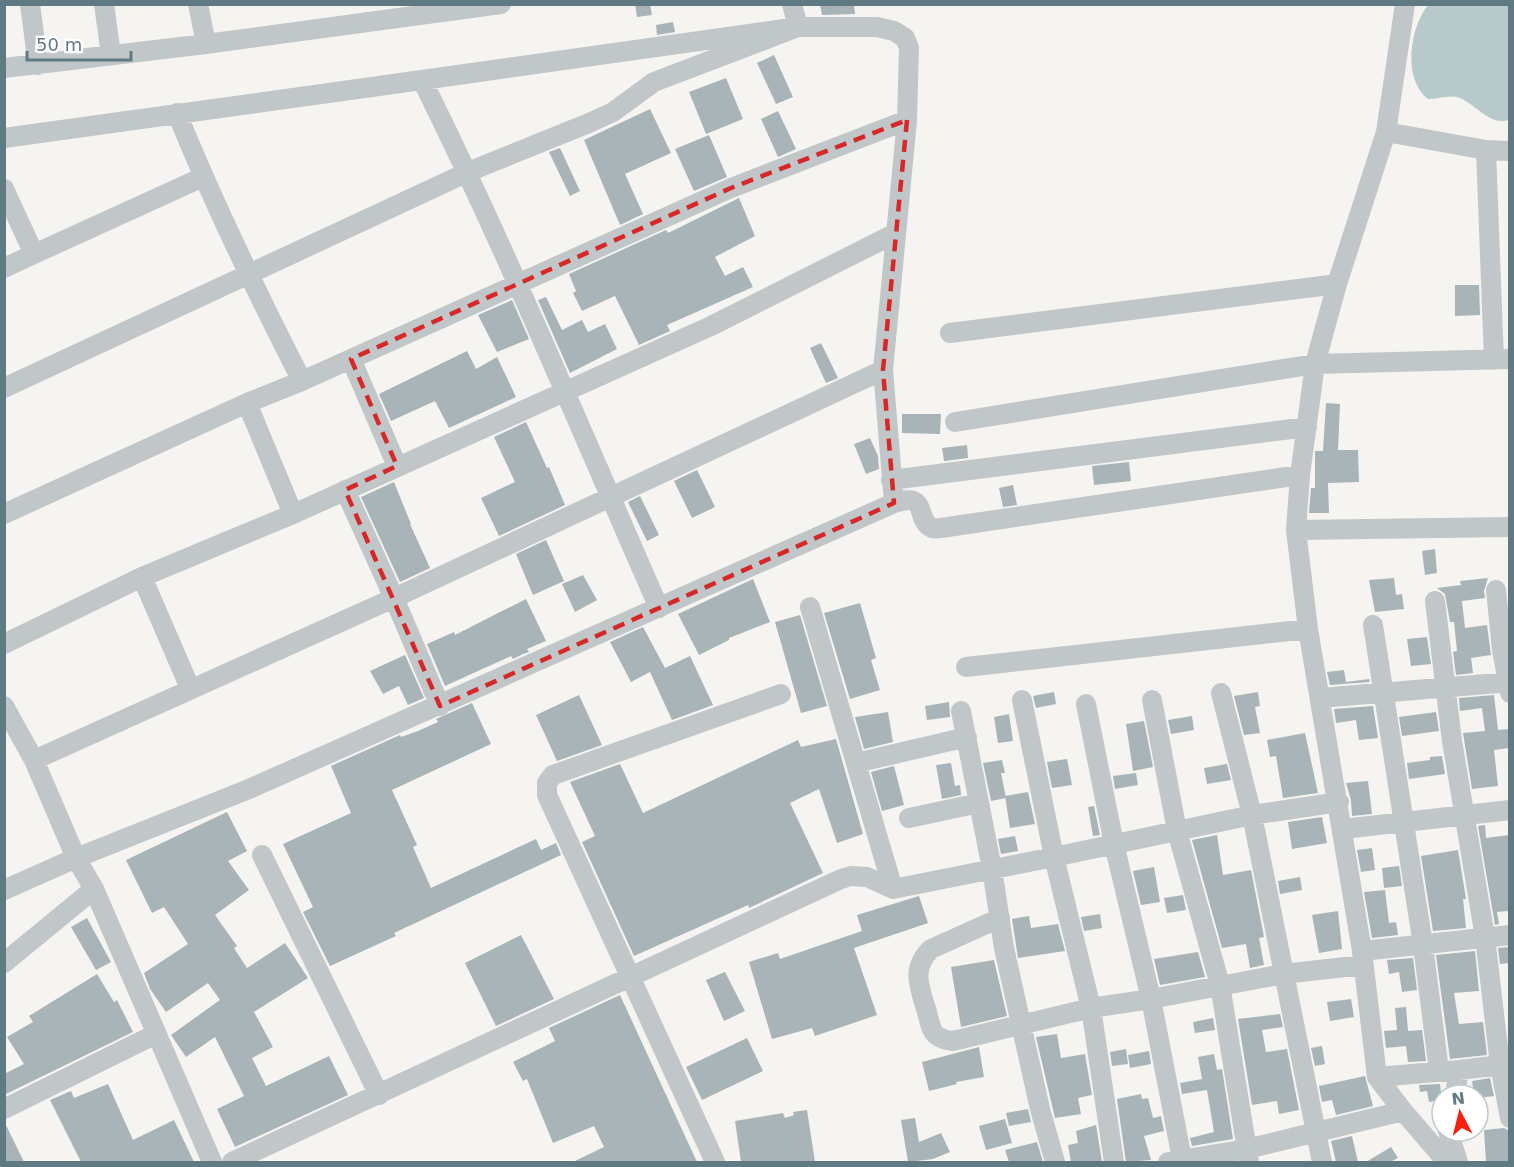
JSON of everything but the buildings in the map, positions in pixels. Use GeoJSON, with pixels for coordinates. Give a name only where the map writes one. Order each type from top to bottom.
{"type":"FeatureCollection","features":[{"type":"Feature","properties":{"kind":"street"},"geometry":{"type":"LineString","coordinates":[[30,4],[38,65]]}},
{"type":"Feature","properties":{"kind":"street"},"geometry":{"type":"LineString","coordinates":[[104,4],[111,56]]}},
{"type":"Feature","properties":{"kind":"street"},"geometry":{"type":"LineString","coordinates":[[198,4],[206,44]]}},
{"type":"Feature","properties":{"kind":"street"},"geometry":{"type":"LineString","coordinates":[[4,68],[206,44],[501,4]]}},
{"type":"Feature","properties":{"kind":"street"},"geometry":{"type":"LineString","coordinates":[[792,4],[798,27]]}},
{"type":"Feature","properties":{"kind":"street"},"geometry":{"type":"LineString","coordinates":[[1405,4],[1386,132],[1337,284],[1315,364],[1300,475],[1296,530],[1308,629],[1339,802],[1363,958],[1377,1077],[1402,1111],[1447,1162]]}},
{"type":"Feature","properties":{"kind":"street"},"geometry":{"type":"LineString","coordinates":[[4,388],[468,172],[613,112],[654,82],[798,27]]}},
{"type":"Feature","properties":{"kind":"street"},"geometry":{"type":"LineString","coordinates":[[4,138],[798,27],[877,27],[894,31],[904,38],[909,48],[907,120],[883,370],[894,503]]}},
{"type":"Feature","properties":{"kind":"street"},"geometry":{"type":"LineString","coordinates":[[422,80],[468,172],[660,608]]}},
{"type":"Feature","properties":{"kind":"street"},"geometry":{"type":"LineString","coordinates":[[177,113],[203,177],[248,275],[302,381]]}},
{"type":"Feature","properties":{"kind":"street"},"geometry":{"type":"LineString","coordinates":[[4,514],[730,188],[907,120]]}},
{"type":"Feature","properties":{"kind":"street"},"geometry":{"type":"LineString","coordinates":[[1386,132],[1486,150],[1509,151]]}},
{"type":"Feature","properties":{"kind":"street"},"geometry":{"type":"LineString","coordinates":[[955,422],[1315,364],[1502,359],[1486,150]]}},
{"type":"Feature","properties":{"kind":"street"},"geometry":{"type":"LineString","coordinates":[[4,268],[203,177]]}},
{"type":"Feature","properties":{"kind":"street"},"geometry":{"type":"LineString","coordinates":[[4,189],[34,254]]}},
{"type":"Feature","properties":{"kind":"street"},"geometry":{"type":"LineString","coordinates":[[4,644],[142,577],[293,513],[711,326],[896,232]]}},
{"type":"Feature","properties":{"kind":"street"},"geometry":{"type":"LineString","coordinates":[[950,333],[1337,284]]}},
{"type":"Feature","properties":{"kind":"street"},"geometry":{"type":"LineString","coordinates":[[351,359],[397,466]]}},
{"type":"Feature","properties":{"kind":"street"},"geometry":{"type":"LineString","coordinates":[[34,760],[394,598],[883,370]]}},
{"type":"Feature","properties":{"kind":"street"},"geometry":{"type":"LineString","coordinates":[[247,403],[293,513]]}},
{"type":"Feature","properties":{"kind":"street"},"geometry":{"type":"LineString","coordinates":[[891,480],[1307,427]]}},
{"type":"Feature","properties":{"kind":"street"},"geometry":{"type":"LineString","coordinates":[[4,890],[76,858],[232,797],[894,503],[911,500],[918,504],[926,523],[932,528],[941,528],[1300,475]]}},
{"type":"Feature","properties":{"kind":"street"},"geometry":{"type":"LineString","coordinates":[[345,490],[440,706]]}},
{"type":"Feature","properties":{"kind":"street"},"geometry":{"type":"LineString","coordinates":[[1296,530],[1509,527]]}},
{"type":"Feature","properties":{"kind":"street"},"geometry":{"type":"LineString","coordinates":[[142,577],[190,688]]}},
{"type":"Feature","properties":{"kind":"street"},"geometry":{"type":"LineString","coordinates":[[1320,698],[1445,688],[1509,686],[1502,650],[1496,590]]}},
{"type":"Feature","properties":{"kind":"street"},"geometry":{"type":"LineString","coordinates":[[1435,601],[1452,741],[1505,1065],[1509,1118]]}},
{"type":"Feature","properties":{"kind":"street"},"geometry":{"type":"LineString","coordinates":[[810,607],[893,889]]}},
{"type":"Feature","properties":{"kind":"street"},"geometry":{"type":"LineString","coordinates":[[1373,625],[1423,945],[1439,1071]]}},
{"type":"Feature","properties":{"kind":"street"},"geometry":{"type":"LineString","coordinates":[[966,667],[1308,629]]}},
{"type":"Feature","properties":{"kind":"street"},"geometry":{"type":"LineString","coordinates":[[1221,693],[1252,815],[1322,1162]]}},
{"type":"Feature","properties":{"kind":"street"},"geometry":{"type":"LineString","coordinates":[[715,1162],[547,795],[547,783],[553,775],[781,694]]}},
{"type":"Feature","properties":{"kind":"street"},"geometry":{"type":"LineString","coordinates":[[1022,700],[1054,857],[1091,1008],[1114,1162]]}},
{"type":"Feature","properties":{"kind":"street"},"geometry":{"type":"LineString","coordinates":[[1152,700],[1177,831],[1220,985],[1248,1156]]}},
{"type":"Feature","properties":{"kind":"street"},"geometry":{"type":"LineString","coordinates":[[1086,704],[1114,844],[1151,999],[1175,1161],[1248,1156],[1316,1131],[1402,1111]]}},
{"type":"Feature","properties":{"kind":"street"},"geometry":{"type":"LineString","coordinates":[[4,706],[34,760],[76,858],[94,889],[212,1162]]}},
{"type":"Feature","properties":{"kind":"street"},"geometry":{"type":"LineString","coordinates":[[961,711],[1022,1026],[1055,1162]]}},
{"type":"Feature","properties":{"kind":"street"},"geometry":{"type":"LineString","coordinates":[[856,763],[967,737]]}},
{"type":"Feature","properties":{"kind":"street"},"geometry":{"type":"LineString","coordinates":[[232,1162],[841,879],[851,876],[867,877],[893,889],[1252,815],[1339,802]]}},
{"type":"Feature","properties":{"kind":"street"},"geometry":{"type":"LineString","coordinates":[[909,818],[979,803]]}},
{"type":"Feature","properties":{"kind":"street"},"geometry":{"type":"LineString","coordinates":[[1343,829],[1509,810]]}},
{"type":"Feature","properties":{"kind":"street"},"geometry":{"type":"LineString","coordinates":[[262,855],[379,1095]]}},
{"type":"Feature","properties":{"kind":"street"},"geometry":{"type":"LineString","coordinates":[[4,963],[94,889]]}},
{"type":"Feature","properties":{"kind":"street"},"geometry":{"type":"LineString","coordinates":[[1000,918],[931,949],[923,957],[918,970],[918,980],[933,1033],[941,1039],[953,1041],[1091,1008],[1283,974],[1423,945],[1509,935]]}},
{"type":"Feature","properties":{"kind":"street"},"geometry":{"type":"LineString","coordinates":[[4,1109],[156,1034]]}},
{"type":"Feature","properties":{"kind":"street"},"geometry":{"type":"LineString","coordinates":[[1377,1077],[1505,1065]]}},
{"type":"Feature","properties":{"kind":"street"},"geometry":{"type":"LineString","coordinates":[[1457,1083],[1459,1071]]}},
{"type":"Feature","properties":{"kind":"street"},"geometry":{"type":"LineString","coordinates":[[1452,1143],[1458,1162]]}},
{"type":"Feature","properties":{"kind":"highlighted area"},"geometry":{"type":"Polygon","coordinates":[[[907,120],[883,370],[894,503],[440,706],[345,490],[397,466],[351,359],[731,188],[907,120]]]}},
{"type":"Feature","properties":{"kind":"shaded area"},"geometry":{"type":"Polygon","coordinates":[[[1428,5],[1509,5],[1509,120],[1495,120],[1488,117],[1457,97],[1428,99],[1420,90],[1414,79],[1412,66],[1413,39],[1428,5]]]}}]}
